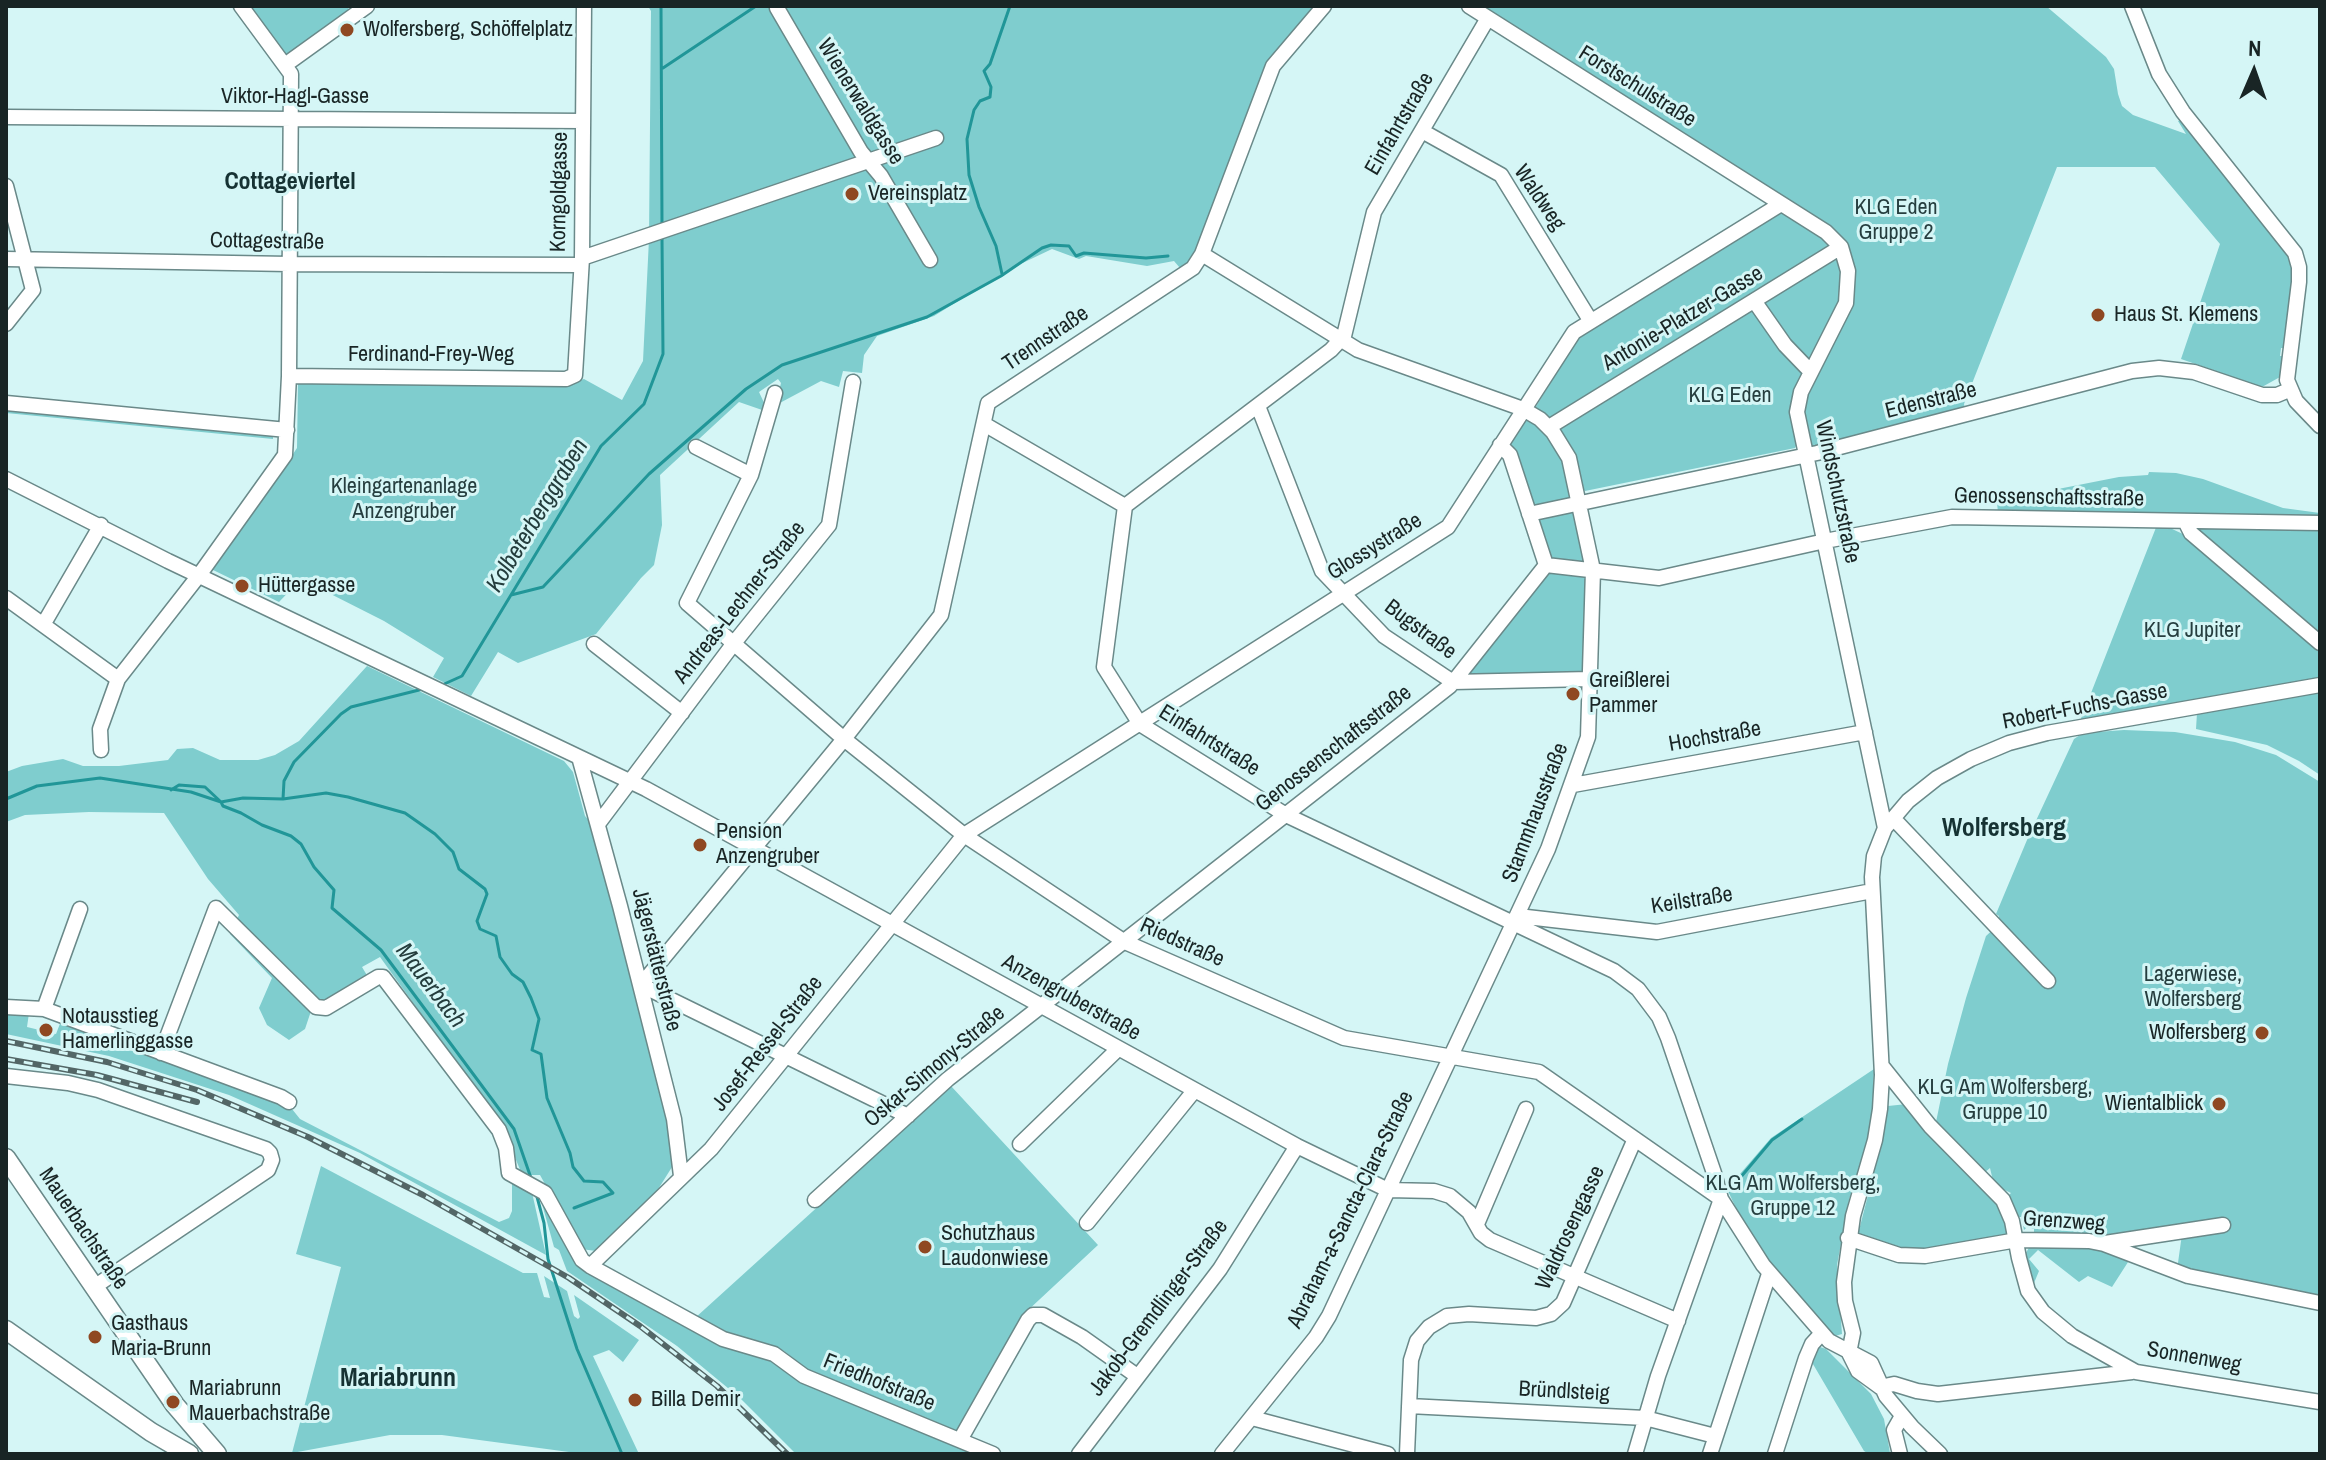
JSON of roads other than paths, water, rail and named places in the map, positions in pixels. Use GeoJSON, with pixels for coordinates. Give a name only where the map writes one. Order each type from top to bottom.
{"type":"FeatureCollection","features":[{"type":"Feature","properties":{"kind":"main road","name":"Mauerbachstraße"},"geometry":{"type":"LineString","coordinates":[[6,1158],[175,1405],[215,1453]]}},
{"type":"Feature","properties":{"kind":"main road"},"geometry":{"type":"LineString","coordinates":[[6,1330],[181,1450]]}},
{"type":"Feature","properties":{"kind":"main road"},"geometry":{"type":"LineString","coordinates":[[175,1405],[180,1421],[181,1450]]}},
{"type":"Feature","properties":{"kind":"street"},"geometry":{"type":"LineString","coordinates":[[101,750],[100,729],[118,679],[200,574],[285,455],[289,376],[291,74],[241,6]]}},
{"type":"Feature","properties":{"kind":"street","name":"Korngoldgasse"},"geometry":{"type":"LineString","coordinates":[[572,378],[575,375],[582,262],[584,6]]}},
{"type":"Feature","properties":{"kind":"street","name":"Trennstraße"},"geometry":{"type":"LineString","coordinates":[[641,985],[844,739],[941,615],[988,403],[1193,268],[1202,254],[1273,66],[1324,6]]}},
{"type":"Feature","properties":{"kind":"street","name":"Forstschulstraße"},"geometry":{"type":"LineString","coordinates":[[1469,6],[1781,204]]}},
{"type":"Feature","properties":{"kind":"street"},"geometry":{"type":"LineString","coordinates":[[2132,6],[2159,74],[2183,112],[2295,253],[2299,273],[2287,374],[2289,390],[2300,407],[2320,426]]}},
{"type":"Feature","properties":{"kind":"street"},"geometry":{"type":"LineString","coordinates":[[2142,6],[2146,42]]}},
{"type":"Feature","properties":{"kind":"street"},"geometry":{"type":"LineString","coordinates":[[285,65],[361,8]]}},
{"type":"Feature","properties":{"kind":"street","name":"Wienerwaldgasse"},"geometry":{"type":"LineString","coordinates":[[777,8],[861,152],[881,176],[930,260]]}},
{"type":"Feature","properties":{"kind":"street","name":"Einfahrtstraße"},"geometry":{"type":"LineString","coordinates":[[1341,340],[1346,332],[1374,212],[1488,18]]}},
{"type":"Feature","properties":{"kind":"street","name":"Viktor-Hagl-Gasse"},"geometry":{"type":"LineString","coordinates":[[6,117],[583,121]]}},
{"type":"Feature","properties":{"kind":"street","name":"Waldweg"},"geometry":{"type":"LineString","coordinates":[[1422,131],[1501,175],[1590,320]]}},
{"type":"Feature","properties":{"kind":"street","name":"Cottagestraße"},"geometry":{"type":"LineString","coordinates":[[6,259],[289,264],[582,262],[661,231],[936,138]]}},
{"type":"Feature","properties":{"kind":"street"},"geometry":{"type":"LineString","coordinates":[[6,186],[33,290],[6,324]]}},
{"type":"Feature","properties":{"kind":"street"},"geometry":{"type":"LineString","coordinates":[[1781,204],[1826,232],[1841,247]]}},
{"type":"Feature","properties":{"kind":"street","name":"Glossystraße"},"geometry":{"type":"LineString","coordinates":[[964,835],[1448,527],[1572,334],[1781,204]]}},
{"type":"Feature","properties":{"kind":"street","name":"Antonie-Platzer-Gasse"},"geometry":{"type":"LineString","coordinates":[[1549,427],[1841,247]]}},
{"type":"Feature","properties":{"kind":"street","name":"Windschutzstraße"},"geometry":{"type":"LineString","coordinates":[[1841,247],[1848,271],[1846,303],[1797,404],[1798,419],[1865,732],[1889,823]]}},
{"type":"Feature","properties":{"kind":"street"},"geometry":{"type":"LineString","coordinates":[[1202,254],[1367,354],[1523,409],[1549,427]]}},
{"type":"Feature","properties":{"kind":"street"},"geometry":{"type":"LineString","coordinates":[[1755,302],[1785,345],[1811,372]]}},
{"type":"Feature","properties":{"kind":"street"},"geometry":{"type":"LineString","coordinates":[[984,424],[1125,506],[1341,340]]}},
{"type":"Feature","properties":{"kind":"street","name":"Edenstraße"},"geometry":{"type":"LineString","coordinates":[[1529,514],[1807,455],[2142,369],[2168,368],[2194,372],[2262,395],[2277,395],[2289,390]]}},
{"type":"Feature","properties":{"kind":"street","name":"Ferdinand-Frey-Weg"},"geometry":{"type":"LineString","coordinates":[[289,376],[572,378]]}},
{"type":"Feature","properties":{"kind":"street","name":"Andreas-Lechner-Straße"},"geometry":{"type":"LineString","coordinates":[[598,824],[734,643],[829,525],[853,382]]}},
{"type":"Feature","properties":{"kind":"street"},"geometry":{"type":"LineString","coordinates":[[696,447],[751,475],[775,393]]}},
{"type":"Feature","properties":{"kind":"street"},"geometry":{"type":"LineString","coordinates":[[6,403],[287,430]]}},
{"type":"Feature","properties":{"kind":"street","name":"Bugstraße"},"geometry":{"type":"LineString","coordinates":[[1258,406],[1322,571],[1384,636],[1453,682],[1590,679]]}},
{"type":"Feature","properties":{"kind":"street","name":"Stammhausstraße"},"geometry":{"type":"LineString","coordinates":[[1451,1056],[1548,849],[1588,737],[1593,570],[1567,454],[1549,427]]}},
{"type":"Feature","properties":{"kind":"street"},"geometry":{"type":"LineString","coordinates":[[1500,445],[1510,455],[1546,565]]}},
{"type":"Feature","properties":{"kind":"street","name":"Riedstraße"},"geometry":{"type":"LineString","coordinates":[[751,475],[687,603],[844,739],[964,835],[1125,942],[1344,1038],[1539,1072],[1721,1199]]}},
{"type":"Feature","properties":{"kind":"street"},"geometry":{"type":"LineString","coordinates":[[6,479],[187,564],[200,574]]}},
{"type":"Feature","properties":{"kind":"street","name":"Einfahrtstraße"},"geometry":{"type":"LineString","coordinates":[[1125,506],[1104,664],[1140,724],[1286,815],[1516,920],[1614,971],[1648,1000],[1668,1038],[1721,1199],[1769,1274],[1833,1344],[1849,1353],[1862,1375],[1880,1387],[1902,1416],[1940,1454]]}},
{"type":"Feature","properties":{"kind":"street","name":"Genossenschaftsstraße"},"geometry":{"type":"LineString","coordinates":[[1125,942],[1453,682],[1546,565],[1659,578],[1952,517],[2320,523]]}},
{"type":"Feature","properties":{"kind":"street"},"geometry":{"type":"LineString","coordinates":[[2185,521],[2188,530],[2320,643]]}},
{"type":"Feature","properties":{"kind":"street"},"geometry":{"type":"LineString","coordinates":[[43,625],[101,525]]}},
{"type":"Feature","properties":{"kind":"street","name":"Anzengruberstraße"},"geometry":{"type":"LineString","coordinates":[[200,574],[631,781],[1297,1146],[1388,1190],[1442,1193],[1464,1206],[1481,1233],[1490,1240],[1678,1321]]}},
{"type":"Feature","properties":{"kind":"street"},"geometry":{"type":"LineString","coordinates":[[6,598],[118,679]]}},
{"type":"Feature","properties":{"kind":"street"},"geometry":{"type":"LineString","coordinates":[[594,644],[682,713]]}},
{"type":"Feature","properties":{"kind":"street","name":"Robert-Fuchs-Gasse"},"geometry":{"type":"LineString","coordinates":[[1849,1353],[1853,1333],[1844,1282],[1848,1238],[1876,1136],[1882,1097],[1872,891],[1874,856],[1889,823],[1908,801],[1937,778],[1990,749],[2047,733],[2320,685]]}},
{"type":"Feature","properties":{"kind":"street","name":"Hochstraße"},"geometry":{"type":"LineString","coordinates":[[1573,785],[1865,732]]}},
{"type":"Feature","properties":{"kind":"street","name":"Jägerstätterstraße"},"geometry":{"type":"LineString","coordinates":[[579,757],[674,1119],[681,1176]]}},
{"type":"Feature","properties":{"kind":"street"},"geometry":{"type":"LineString","coordinates":[[1889,823],[2048,981]]}},
{"type":"Feature","properties":{"kind":"street","name":"Josef-Ressel-Straße"},"geometry":{"type":"LineString","coordinates":[[586,1263],[711,1149],[964,835]]}},
{"type":"Feature","properties":{"kind":"street","name":"Keilstraße"},"geometry":{"type":"LineString","coordinates":[[1516,920],[1657,932],[1872,891]]}},
{"type":"Feature","properties":{"kind":"street"},"geometry":{"type":"LineString","coordinates":[[161,1053],[216,908],[316,1007],[326,1008],[378,977],[386,978],[499,1130],[506,1148],[509,1173],[545,1193],[586,1263]]}},
{"type":"Feature","properties":{"kind":"street"},"geometry":{"type":"LineString","coordinates":[[44,1009],[80,909]]}},
{"type":"Feature","properties":{"kind":"street","name":"Oskar-Simony-Straße"},"geometry":{"type":"LineString","coordinates":[[815,1200],[948,1079],[1125,942]]}},
{"type":"Feature","properties":{"kind":"street"},"geometry":{"type":"LineString","coordinates":[[641,985],[908,1116]]}},
{"type":"Feature","properties":{"kind":"street"},"geometry":{"type":"LineString","coordinates":[[6,1007],[44,1009],[289,1102]]}},
{"type":"Feature","properties":{"kind":"street"},"geometry":{"type":"LineString","coordinates":[[1020,1144],[1118,1049]]}},
{"type":"Feature","properties":{"kind":"street","name":"Abraham-a-Sancta-Clara-Straße"},"geometry":{"type":"LineString","coordinates":[[1222,1454],[1316,1337],[1451,1056]]}},
{"type":"Feature","properties":{"kind":"street","name":"Sonnenweg"},"geometry":{"type":"LineString","coordinates":[[1882,1066],[1930,1126],[2003,1200],[2017,1240],[2028,1291],[2043,1312],[2072,1336],[2136,1372],[2320,1402]]}},
{"type":"Feature","properties":{"kind":"street"},"geometry":{"type":"LineString","coordinates":[[6,1076],[68,1083],[134,1101],[266,1149],[272,1160],[268,1170],[94,1287]]}},
{"type":"Feature","properties":{"kind":"street"},"geometry":{"type":"LineString","coordinates":[[1087,1223],[1194,1091]]}},
{"type":"Feature","properties":{"kind":"street"},"geometry":{"type":"LineString","coordinates":[[1477,1224],[1526,1109]]}},
{"type":"Feature","properties":{"kind":"street","name":"Waldrosengasse"},"geometry":{"type":"LineString","coordinates":[[1407,1454],[1411,1360],[1417,1341],[1429,1327],[1447,1316],[1469,1314],[1536,1318],[1551,1314],[1563,1303],[1634,1141]]}},
{"type":"Feature","properties":{"kind":"street","name":"Jakob-Gremdlinger-Straße"},"geometry":{"type":"LineString","coordinates":[[1079,1454],[1220,1269],[1297,1146]]}},
{"type":"Feature","properties":{"kind":"street"},"geometry":{"type":"LineString","coordinates":[[1635,1454],[1721,1199]]}},
{"type":"Feature","properties":{"kind":"street"},"geometry":{"type":"LineString","coordinates":[[2104,1244],[2223,1225]]}},
{"type":"Feature","properties":{"kind":"street","name":"Grenzweg"},"geometry":{"type":"LineString","coordinates":[[1848,1238],[1899,1255],[1925,1256],[2017,1240],[2104,1244],[2188,1276],[2320,1303]]}},
{"type":"Feature","properties":{"kind":"street","name":"Friedhofstraße"},"geometry":{"type":"LineString","coordinates":[[586,1263],[723,1339],[774,1354],[804,1376],[993,1454]]}},
{"type":"Feature","properties":{"kind":"street"},"geometry":{"type":"LineString","coordinates":[[1710,1454],[1769,1274]]}},
{"type":"Feature","properties":{"kind":"street"},"geometry":{"type":"LineString","coordinates":[[960,1440],[1033,1315],[1043,1315],[1069,1330],[1137,1376]]}},
{"type":"Feature","properties":{"kind":"street"},"geometry":{"type":"LineString","coordinates":[[1775,1454],[1808,1352],[1822,1333]]}},
{"type":"Feature","properties":{"kind":"street"},"geometry":{"type":"LineString","coordinates":[[1880,1387],[1894,1384],[1938,1394],[2116,1371],[2136,1372]]}},
{"type":"Feature","properties":{"kind":"street","name":"Bründlsteig"},"geometry":{"type":"LineString","coordinates":[[1409,1406],[1645,1418],[1715,1436]]}},
{"type":"Feature","properties":{"kind":"street"},"geometry":{"type":"LineString","coordinates":[[1900,1454],[1894,1430],[1902,1416]]}},
{"type":"Feature","properties":{"kind":"street"},"geometry":{"type":"LineString","coordinates":[[1252,1418],[1388,1454]]}},
{"type":"Feature","properties":{"kind":"waterway","name":"Kolbeterberggraben"},"geometry":{"type":"LineString","coordinates":[[661,6],[662,226]]}},
{"type":"Feature","properties":{"kind":"waterway"},"geometry":{"type":"LineString","coordinates":[[663,68],[756,6]]}},
{"type":"Feature","properties":{"kind":"waterway"},"geometry":{"type":"LineString","coordinates":[[1002,274],[996,246],[969,175],[967,139],[974,110],[980,101],[990,97],[991,87],[984,71],[990,64],[1010,6]]}},
{"type":"Feature","properties":{"kind":"waterway","name":"Kolbeterberggraben"},"geometry":{"type":"LineString","coordinates":[[442,685],[462,676],[601,446],[644,404],[663,354],[662,238]]}},
{"type":"Feature","properties":{"kind":"waterway"},"geometry":{"type":"LineString","coordinates":[[511,595],[543,587],[649,474],[746,389],[782,365],[927,317],[1051,245],[1069,246],[1076,256],[1084,253],[1146,258],[1168,256]]}},
{"type":"Feature","properties":{"kind":"waterway","name":"Kolbeterberggraben"},"geometry":{"type":"LineString","coordinates":[[283,799],[284,781],[294,762],[341,714],[351,707],[423,689]]}},
{"type":"Feature","properties":{"kind":"waterway","name":"Mauerbach"},"geometry":{"type":"LineString","coordinates":[[6,799],[37,786],[100,778],[191,792],[221,802],[223,806],[262,825],[291,836],[301,844],[314,867],[334,890],[332,908],[381,950],[514,1129],[531,1178]]}},
{"type":"Feature","properties":{"kind":"waterway"},"geometry":{"type":"LineString","coordinates":[[171,790],[179,785],[205,787],[221,802],[326,793],[348,797],[405,813],[435,834],[453,852],[459,869],[487,894],[477,921],[480,929],[496,936],[500,957],[512,974],[523,982],[531,998],[539,1019],[532,1050],[541,1054],[547,1098],[573,1167],[584,1181],[603,1182],[613,1193],[574,1208]]}},
{"type":"Feature","properties":{"kind":"waterway"},"geometry":{"type":"LineString","coordinates":[[1729,1191],[1772,1140],[1802,1119]]}},
{"type":"Feature","properties":{"kind":"waterway","name":"Mauerbach"},"geometry":{"type":"LineString","coordinates":[[536,1193],[544,1223],[548,1259],[577,1349],[622,1454]]}},
{"type":"Feature","properties":{"kind":"railway"},"geometry":{"type":"LineString","coordinates":[[6,1041],[107,1062],[197,1090],[308,1137],[423,1195],[569,1278],[640,1326],[717,1386],[787,1454]]}},
{"type":"Feature","properties":{"kind":"railway"},"geometry":{"type":"LineString","coordinates":[[6,1059],[97,1075],[197,1102]]}},
{"type":"Feature","properties":{"kind":"place","name":"Wolfersberg, Schöffelplatz"},"geometry":{"type":"Point","coordinates":[347,30]}},
{"type":"Feature","properties":{"kind":"place","name":"Vereinsplatz"},"geometry":{"type":"Point","coordinates":[852,194]}},
{"type":"Feature","properties":{"kind":"place","name":"Haus St. Klemens"},"geometry":{"type":"Point","coordinates":[2098,315]}},
{"type":"Feature","properties":{"kind":"place","name":"Hüttergasse"},"geometry":{"type":"Point","coordinates":[242,586]}},
{"type":"Feature","properties":{"kind":"place","name":"Greißlerei Pammer"},"geometry":{"type":"Point","coordinates":[1573,694]}},
{"type":"Feature","properties":{"kind":"place","name":"Pension Anzengruber"},"geometry":{"type":"Point","coordinates":[700,845]}},
{"type":"Feature","properties":{"kind":"place","name":"Notausstieg Hamerlinggasse"},"geometry":{"type":"Point","coordinates":[46,1030]}},
{"type":"Feature","properties":{"kind":"place","name":"Wolfersberg"},"geometry":{"type":"Point","coordinates":[2262,1033]}},
{"type":"Feature","properties":{"kind":"place","name":"Wientalblick"},"geometry":{"type":"Point","coordinates":[2219,1104]}},
{"type":"Feature","properties":{"kind":"place","name":"Schutzhaus Laudonwiese"},"geometry":{"type":"Point","coordinates":[925,1247]}},
{"type":"Feature","properties":{"kind":"place","name":"Gasthaus Maria-Brunn"},"geometry":{"type":"Point","coordinates":[95,1337]}},
{"type":"Feature","properties":{"kind":"place","name":"Billa Demir"},"geometry":{"type":"Point","coordinates":[635,1400]}},
{"type":"Feature","properties":{"kind":"place","name":"Mariabrunn Mauerbachstraße"},"geometry":{"type":"Point","coordinates":[173,1402]}},
{"type":"Feature","properties":{"kind":"district","name":"Cottageviertel"},"geometry":{"type":"Point","coordinates":[290,183]}},
{"type":"Feature","properties":{"kind":"district","name":"Wolfersberg"},"geometry":{"type":"Point","coordinates":[2004,829]}},
{"type":"Feature","properties":{"kind":"district","name":"Mariabrunn"},"geometry":{"type":"Point","coordinates":[398,1379]}},
{"type":"Feature","properties":{"kind":"park label","name":"KLG Eden Gruppe 2"},"geometry":{"type":"Point","coordinates":[1896,220]}},
{"type":"Feature","properties":{"kind":"park label","name":"KLG Eden"},"geometry":{"type":"Point","coordinates":[1730,396]}},
{"type":"Feature","properties":{"kind":"park label","name":"Kleingartenanlage Anzengruber"},"geometry":{"type":"Point","coordinates":[404,500]}},
{"type":"Feature","properties":{"kind":"park label","name":"KLG Jupiter"},"geometry":{"type":"Point","coordinates":[2192,631]}},
{"type":"Feature","properties":{"kind":"park label","name":"Lagerwiese, Wolfersberg"},"geometry":{"type":"Point","coordinates":[2193,988]}},
{"type":"Feature","properties":{"kind":"park label","name":"KLG Am Wolfersberg, Gruppe 10"},"geometry":{"type":"Point","coordinates":[2005,1100]}},
{"type":"Feature","properties":{"kind":"park label","name":"KLG Am Wolfersberg, Gruppe 12"},"geometry":{"type":"Point","coordinates":[1793,1196]}}]}
